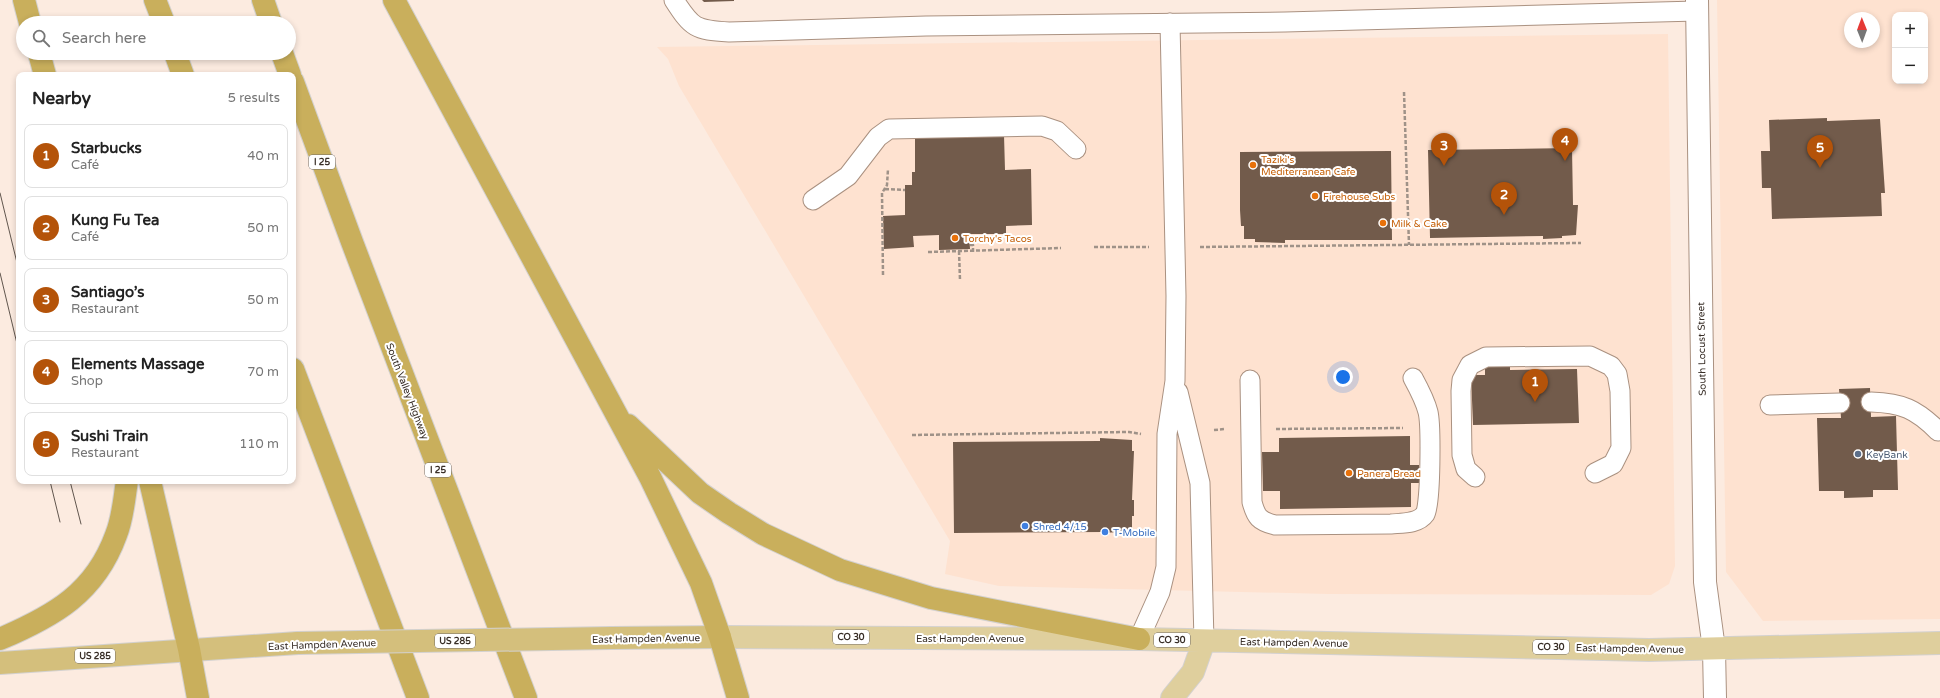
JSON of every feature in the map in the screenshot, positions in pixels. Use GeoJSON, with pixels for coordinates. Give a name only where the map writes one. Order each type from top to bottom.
{"type":"FeatureCollection","features":[{"type":"Feature","properties":{"kind":"highway"},"geometry":{"type":"LineString","coordinates":[[24,0],[28,16]]}},
{"type":"Feature","properties":{"kind":"highway"},"geometry":{"type":"LineString","coordinates":[[155,0],[161,16]]}},
{"type":"Feature","properties":{"kind":"highway"},"geometry":{"type":"LineString","coordinates":[[263,0],[269,16]]}},
{"type":"Feature","properties":{"kind":"highway"},"geometry":{"type":"LineString","coordinates":[[394,0],[650,477],[679,535],[701,584],[720,637],[738,698]]}},
{"type":"Feature","properties":{"kind":"highway"},"geometry":{"type":"LineString","coordinates":[[41,60],[44,72]]}},
{"type":"Feature","properties":{"kind":"highway"},"geometry":{"type":"LineString","coordinates":[[178,60],[182,72]]}},
{"type":"Feature","properties":{"kind":"highway"},"geometry":{"type":"LineString","coordinates":[[285,60],[289,72]]}},
{"type":"Feature","properties":{"kind":"highway","name":"South Valley Highway"},"geometry":{"type":"LineString","coordinates":[[296,90],[352,242],[526,698]]}},
{"type":"Feature","properties":{"kind":"highway"},"geometry":{"type":"LineString","coordinates":[[296,377],[418,698]]}},
{"type":"Feature","properties":{"kind":"highway"},"geometry":{"type":"LineString","coordinates":[[616,414],[695,488],[729,513],[763,534],[840,570],[931,598],[1139,639]]}},
{"type":"Feature","properties":{"kind":"highway"},"geometry":{"type":"LineString","coordinates":[[0,639],[49,615],[70,601],[86,586],[102,565],[117,534],[126,484]]}},
{"type":"Feature","properties":{"kind":"highway"},"geometry":{"type":"LineString","coordinates":[[151,484],[189,649],[198,698]]}},
{"type":"Feature","properties":{"kind":"highway","name":"East Hampden Avenue"},"geometry":{"type":"LineString","coordinates":[[0,663],[189,649],[298,643],[720,637]]}},
{"type":"Feature","properties":{"kind":"main road","name":"East Hampden Avenue"},"geometry":{"type":"LineString","coordinates":[[720,637],[1139,639],[1649,650],[1940,643]]}},
{"type":"Feature","properties":{"kind":"main road"},"geometry":{"type":"LineString","coordinates":[[1172,698],[1193,672],[1204,641]]}},
{"type":"Feature","properties":{"kind":"street","name":"South Locust Street"},"geometry":{"type":"LineString","coordinates":[[1697,5],[1705,582],[1714,649],[1715,698]]}},
{"type":"Feature","properties":{"kind":"lane"},"geometry":{"type":"LineString","coordinates":[[674,0],[692,26],[711,31],[1285,22],[1697,5]]}},
{"type":"Feature","properties":{"kind":"lane"},"geometry":{"type":"LineString","coordinates":[[1139,639],[1160,592],[1166,567],[1167,434],[1175,381],[1176,296],[1170,23]]}},
{"type":"Feature","properties":{"kind":"lane"},"geometry":{"type":"LineString","coordinates":[[813,200],[848,176],[878,137],[889,129],[1042,126],[1057,131],[1076,149]]}},
{"type":"Feature","properties":{"kind":"lane"},"geometry":{"type":"LineString","coordinates":[[1475,477],[1466,469],[1462,455],[1462,380],[1470,365],[1486,357],[1590,356],[1611,366],[1617,374],[1620,391],[1622,448],[1613,464],[1595,473]]}},
{"type":"Feature","properties":{"kind":"lane"},"geometry":{"type":"LineString","coordinates":[[1250,380],[1252,502],[1256,515],[1266,522],[1275,525],[1391,524],[1408,523],[1418,520],[1425,514],[1430,494],[1428,414],[1414,378]]}},
{"type":"Feature","properties":{"kind":"lane"},"geometry":{"type":"LineString","coordinates":[[1175,381],[1183,419],[1200,483],[1204,641]]}},
{"type":"Feature","properties":{"kind":"lane"},"geometry":{"type":"LineString","coordinates":[[1871,402],[1891,403],[1913,409],[1925,417],[1938,431]]}},
{"type":"Feature","properties":{"kind":"lane"},"geometry":{"type":"LineString","coordinates":[[1770,406],[1840,403]]}},
{"type":"Feature","properties":{"kind":"path"},"geometry":{"type":"LineString","coordinates":[[1404,92],[1409,245]]}},
{"type":"Feature","properties":{"kind":"path"},"geometry":{"type":"LineString","coordinates":[[883,275],[882,193],[887,185],[888,164]]}},
{"type":"Feature","properties":{"kind":"path"},"geometry":{"type":"LineString","coordinates":[[884,189],[905,190]]}},
{"type":"Feature","properties":{"kind":"path"},"geometry":{"type":"LineString","coordinates":[[1196,247],[1581,243]]}},
{"type":"Feature","properties":{"kind":"path"},"geometry":{"type":"LineString","coordinates":[[970,245],[973,245],[973,252]]}},
{"type":"Feature","properties":{"kind":"path"},"geometry":{"type":"LineString","coordinates":[[1094,247],[1152,246]]}},
{"type":"Feature","properties":{"kind":"path"},"geometry":{"type":"LineString","coordinates":[[928,252],[973,252],[979,249],[1060,248]]}},
{"type":"Feature","properties":{"kind":"path"},"geometry":{"type":"LineString","coordinates":[[960,251],[960,280]]}},
{"type":"Feature","properties":{"kind":"path"},"geometry":{"type":"LineString","coordinates":[[1275,429],[1409,428]]}},
{"type":"Feature","properties":{"kind":"path"},"geometry":{"type":"LineString","coordinates":[[1212,431],[1230,429]]}},
{"type":"Feature","properties":{"kind":"path"},"geometry":{"type":"LineString","coordinates":[[912,435],[1129,432],[1144,434]]}},
{"type":"Feature","properties":{"kind":"shaded area"},"geometry":{"type":"Polygon","coordinates":[[[1717,0],[1940,0],[1940,619],[1763,621],[1726,572],[1717,0]]]}},
{"type":"Feature","properties":{"kind":"shaded area"},"geometry":{"type":"Polygon","coordinates":[[[1668,34],[1675,566],[1669,584],[1651,595],[1328,594],[999,586],[945,574],[950,541],[679,86],[668,59],[657,47],[1668,34]]]}},
{"type":"Feature","properties":{"kind":"building"},"geometry":{"type":"Polygon","coordinates":[[[702,0],[734,0],[734,1],[704,2],[702,0]]]}},
{"type":"Feature","properties":{"kind":"building"},"geometry":{"type":"Polygon","coordinates":[[[1827,118],[1827,121],[1880,119],[1885,193],[1881,193],[1882,216],[1772,219],[1771,188],[1762,188],[1761,151],[1770,151],[1769,120],[1827,118]]]}},
{"type":"Feature","properties":{"kind":"building"},"geometry":{"type":"Polygon","coordinates":[[[1004,135],[1005,170],[1031,169],[1032,225],[1006,226],[1006,234],[969,234],[970,249],[939,250],[939,235],[913,236],[914,247],[884,249],[883,216],[905,215],[905,185],[912,185],[912,172],[915,172],[915,137],[1004,135]]]}},
{"type":"Feature","properties":{"kind":"building"},"geometry":{"type":"Polygon","coordinates":[[[1572,148],[1573,205],[1578,205],[1576,235],[1562,236],[1562,238],[1543,239],[1543,236],[1430,238],[1428,150],[1572,148]]]}},
{"type":"Feature","properties":{"kind":"building"},"geometry":{"type":"Polygon","coordinates":[[[1391,151],[1392,240],[1285,240],[1285,243],[1255,242],[1255,239],[1244,239],[1244,226],[1241,226],[1240,210],[1240,152],[1391,151]]]}},
{"type":"Feature","properties":{"kind":"building"},"geometry":{"type":"Polygon","coordinates":[[[1510,362],[1510,370],[1577,369],[1579,423],[1473,425],[1471,375],[1485,375],[1485,363],[1510,362]]]}},
{"type":"Feature","properties":{"kind":"building","name":"KeyBank"},"geometry":{"type":"Polygon","coordinates":[[[1870,388],[1871,417],[1896,416],[1898,490],[1873,490],[1873,497],[1844,498],[1844,491],[1819,491],[1817,418],[1841,418],[1839,389],[1870,388]]]}},
{"type":"Feature","properties":{"kind":"building"},"geometry":{"type":"Polygon","coordinates":[[[1410,436],[1410,465],[1419,465],[1419,483],[1411,483],[1411,507],[1280,509],[1280,491],[1263,491],[1262,452],[1279,452],[1279,438],[1410,436]]]}},
{"type":"Feature","properties":{"kind":"building"},"geometry":{"type":"Polygon","coordinates":[[[1100,438],[1132,440],[1132,451],[1134,451],[1132,500],[1134,500],[1134,516],[1132,516],[1132,531],[1104,533],[954,533],[953,442],[1100,441],[1100,438]]]}},
{"type":"Feature","properties":{"kind":"tram line"},"geometry":{"type":"LineString","coordinates":[[0,193],[16,259]]}},
{"type":"Feature","properties":{"kind":"tram line"},"geometry":{"type":"LineString","coordinates":[[0,273],[16,340]]}},
{"type":"Feature","properties":{"kind":"tram line"},"geometry":{"type":"LineString","coordinates":[[51,484],[60,522]]}},
{"type":"Feature","properties":{"kind":"tram line"},"geometry":{"type":"LineString","coordinates":[[71,484],[81,524]]}},
{"type":"Feature","properties":{"kind":"place","name":"Elements Massage"},"geometry":{"type":"Point","coordinates":[1565,161]}},
{"type":"Feature","properties":{"kind":"place","name":"Taziki's Mediterranean Cafe"},"geometry":{"type":"Point","coordinates":[1253,165]}},
{"type":"Feature","properties":{"kind":"place","name":"Santiago’s"},"geometry":{"type":"Point","coordinates":[1444,166]}},
{"type":"Feature","properties":{"kind":"place","name":"Sushi Train"},"geometry":{"type":"Point","coordinates":[1820,168]}},
{"type":"Feature","properties":{"kind":"place","name":"Firehouse Subs"},"geometry":{"type":"Point","coordinates":[1315,196]}},
{"type":"Feature","properties":{"kind":"place","name":"Kung Fu Tea"},"geometry":{"type":"Point","coordinates":[1504,215]}},
{"type":"Feature","properties":{"kind":"place","name":"Milk & Cake"},"geometry":{"type":"Point","coordinates":[1383,223]}},
{"type":"Feature","properties":{"kind":"place","name":"Torchy's Tacos"},"geometry":{"type":"Point","coordinates":[955,238]}},
{"type":"Feature","properties":{"kind":"place","name":"Starbucks"},"geometry":{"type":"Point","coordinates":[1535,402]}},
{"type":"Feature","properties":{"kind":"place","name":"KeyBank"},"geometry":{"type":"Point","coordinates":[1858,454]}},
{"type":"Feature","properties":{"kind":"place","name":"Panera Bread"},"geometry":{"type":"Point","coordinates":[1349,473]}},
{"type":"Feature","properties":{"kind":"place","name":"Shred 4/15"},"geometry":{"type":"Point","coordinates":[1025,526]}},
{"type":"Feature","properties":{"kind":"place","name":"T-Mobile"},"geometry":{"type":"Point","coordinates":[1105,532]}}]}
